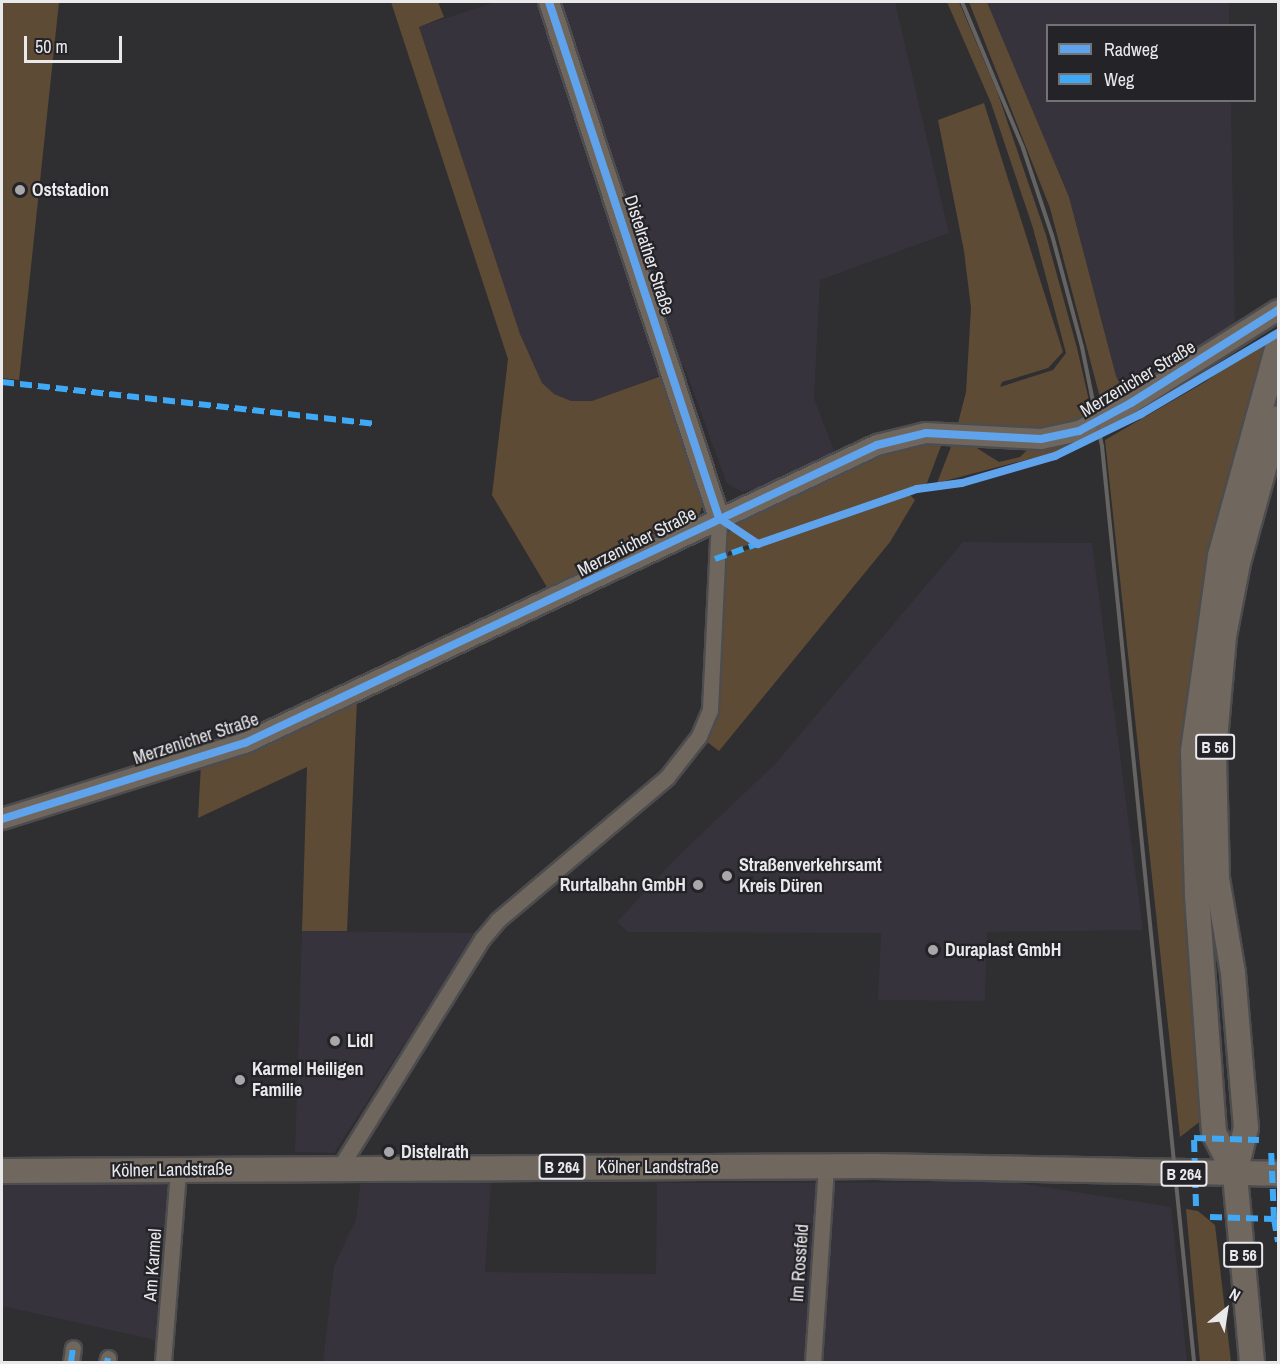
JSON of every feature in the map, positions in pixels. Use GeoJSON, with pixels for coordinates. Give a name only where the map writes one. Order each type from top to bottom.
{"type":"FeatureCollection","features":[{"type":"Feature","properties":{"kind":"main road","name":"B 56"},"geometry":{"type":"LineString","coordinates":[[1235,1174],[1214,1133],[1197,895],[1193,751],[1220,556],[1236,486],[1278,345]]}},
{"type":"Feature","properties":{"kind":"main road","name":"B 56"},"geometry":{"type":"LineString","coordinates":[[1252,1362],[1235,1174],[1246,1128],[1233,973],[1217,878],[1214,751],[1224,636],[1238,563],[1278,418]]}},
{"type":"Feature","properties":{"kind":"main road","name":"Kölner Landstraße"},"geometry":{"type":"LineString","coordinates":[[2,1171],[178,1171],[340,1167],[826,1166],[1278,1174]]}},
{"type":"Feature","properties":{"kind":"street","name":"Distelrather Straße"},"geometry":{"type":"LineString","coordinates":[[549,2],[719,518]]}},
{"type":"Feature","properties":{"kind":"street","name":"Merzenicher Straße"},"geometry":{"type":"LineString","coordinates":[[2,819],[245,743],[478,636],[719,518],[904,436],[926,433],[1041,439],[1079,431],[1131,403],[1278,310]]}},
{"type":"Feature","properties":{"kind":"street"},"geometry":{"type":"LineString","coordinates":[[340,1167],[441,1003],[498,920],[667,777],[699,736],[710,710],[715,559],[719,518]]}},
{"type":"Feature","properties":{"kind":"street","name":"Im Rossfeld"},"geometry":{"type":"LineString","coordinates":[[813,1362],[826,1166]]}},
{"type":"Feature","properties":{"kind":"street","name":"Am Karmel"},"geometry":{"type":"LineString","coordinates":[[163,1362],[178,1171]]}},
{"type":"Feature","properties":{"kind":"shaded area","name":"Oststadion"},"geometry":{"type":"Polygon","coordinates":[[[2,2],[59,2],[19,380],[2,378],[2,2]]]}},
{"type":"Feature","properties":{"kind":"shaded area"},"geometry":{"type":"Polygon","coordinates":[[[391,2],[438,2],[444,17],[419,27],[520,334],[542,383],[554,394],[571,401],[592,401],[661,376],[704,499],[700,513],[693,520],[548,589],[492,495],[508,359],[391,2]]]}},
{"type":"Feature","properties":{"kind":"shaded area"},"geometry":{"type":"Polygon","coordinates":[[[495,2],[895,2],[949,233],[820,280],[814,399],[836,455],[780,481],[743,492],[727,484],[684,366],[593,401],[571,401],[554,394],[542,383],[520,334],[419,27],[495,2]]]}},
{"type":"Feature","properties":{"kind":"shaded area"},"geometry":{"type":"Polygon","coordinates":[[[947,2],[959,2],[997,91],[1046,235],[1077,348],[1093,418],[1043,433],[957,427],[966,392],[971,308],[964,251],[938,120],[984,103],[1063,352],[1048,368],[1002,382],[1000,387],[1053,370],[1066,353],[1033,228],[991,103],[947,2]]]}},
{"type":"Feature","properties":{"kind":"shaded area"},"geometry":{"type":"Polygon","coordinates":[[[969,2],[987,2],[1069,197],[1116,376],[1125,394],[1103,409],[1050,208],[969,2]]]}},
{"type":"Feature","properties":{"kind":"shaded area"},"geometry":{"type":"Polygon","coordinates":[[[987,2],[1229,2],[1229,24],[1046,24],[1046,102],[1231,102],[1235,326],[1125,394],[1116,376],[1069,197],[987,2]]]}},
{"type":"Feature","properties":{"kind":"shaded area"},"geometry":{"type":"Polygon","coordinates":[[[1265,340],[1270,344],[1187,867],[1187,931],[1202,1120],[1180,1137],[1105,440],[1205,382],[1265,340]]]}},
{"type":"Feature","properties":{"kind":"shaded area"},"geometry":{"type":"Polygon","coordinates":[[[1094,433],[1095,439],[1075,447],[937,483],[954,439],[964,440],[999,462],[1020,457],[1031,446],[1094,433]]]}},
{"type":"Feature","properties":{"kind":"shaded area"},"geometry":{"type":"Polygon","coordinates":[[[944,438],[927,483],[725,553],[726,536],[736,522],[860,458],[944,438]]]}},
{"type":"Feature","properties":{"kind":"shaded area"},"geometry":{"type":"Polygon","coordinates":[[[910,495],[915,500],[890,542],[719,751],[706,741],[715,715],[722,558],[910,495]]]}},
{"type":"Feature","properties":{"kind":"shaded area"},"geometry":{"type":"Polygon","coordinates":[[[963,542],[1092,543],[1143,930],[987,932],[985,1001],[878,1000],[881,933],[628,932],[617,922],[676,858],[775,764],[963,542]]]}},
{"type":"Feature","properties":{"kind":"shaded area"},"geometry":{"type":"Polygon","coordinates":[[[357,700],[347,931],[302,931],[307,767],[198,818],[201,764],[357,700]]]}},
{"type":"Feature","properties":{"kind":"shaded area"},"geometry":{"type":"Polygon","coordinates":[[[302,931],[476,933],[334,1153],[295,1152],[302,931]]]}},
{"type":"Feature","properties":{"kind":"shaded area"},"geometry":{"type":"Polygon","coordinates":[[[361,1178],[491,1182],[485,1272],[656,1274],[657,1183],[1013,1182],[1171,1207],[1187,1362],[323,1362],[334,1266],[356,1219],[361,1178]]]}},
{"type":"Feature","properties":{"kind":"shaded area"},"geometry":{"type":"Polygon","coordinates":[[[171,1181],[160,1341],[2,1306],[2,1184],[171,1181]]]}},
{"type":"Feature","properties":{"kind":"shaded area"},"geometry":{"type":"Polygon","coordinates":[[[1186,1209],[1198,1211],[1215,1225],[1231,1362],[1200,1362],[1186,1209]]]}},
{"type":"Feature","properties":{"kind":"railway"},"geometry":{"type":"LineString","coordinates":[[962,2],[1023,148],[1052,235],[1082,347],[1102,446],[1194,1362]]}},
{"type":"Feature","properties":{"kind":"marked path"},"geometry":{"type":"LineString","coordinates":[[2,382],[374,424]]}},
{"type":"Feature","properties":{"kind":"marked path"},"geometry":{"type":"LineString","coordinates":[[715,559],[760,543]]}},
{"type":"Feature","properties":{"kind":"marked path"},"geometry":{"type":"LineString","coordinates":[[1196,1206],[1194,1138],[1259,1140]]}},
{"type":"Feature","properties":{"kind":"marked path"},"geometry":{"type":"LineString","coordinates":[[1210,1217],[1274,1219],[1271,1148]]}},
{"type":"Feature","properties":{"kind":"marked path"},"geometry":{"type":"LineString","coordinates":[[1274,1219],[1278,1242]]}},
{"type":"Feature","properties":{"kind":"marked path"},"geometry":{"type":"LineString","coordinates":[[71,1362],[73,1348]]}},
{"type":"Feature","properties":{"kind":"marked path"},"geometry":{"type":"LineString","coordinates":[[107,1362],[108,1358]]}},
{"type":"Feature","properties":{"kind":"cycle path"},"geometry":{"type":"LineString","coordinates":[[549,2],[719,518]]}},
{"type":"Feature","properties":{"kind":"cycle path"},"geometry":{"type":"LineString","coordinates":[[2,819],[245,743],[877,445],[926,433],[1041,439],[1079,431],[1131,403],[1278,310]]}},
{"type":"Feature","properties":{"kind":"cycle path"},"geometry":{"type":"LineString","coordinates":[[719,518],[758,544],[917,489],[962,483],[1055,456],[1141,414],[1278,333]]}},
{"type":"Feature","properties":{"kind":"place","name":"Oststadion"},"geometry":{"type":"Point","coordinates":[20,190]}},
{"type":"Feature","properties":{"kind":"place","name":"Straßenverkehrsamt Kreis Düren"},"geometry":{"type":"Point","coordinates":[727,876]}},
{"type":"Feature","properties":{"kind":"place","name":"Rurtalbahn GmbH"},"geometry":{"type":"Point","coordinates":[698,885]}},
{"type":"Feature","properties":{"kind":"place","name":"Duraplast GmbH"},"geometry":{"type":"Point","coordinates":[933,950]}},
{"type":"Feature","properties":{"kind":"place","name":"Lidl"},"geometry":{"type":"Point","coordinates":[335,1041]}},
{"type":"Feature","properties":{"kind":"place","name":"Karmel Heiligen Familie"},"geometry":{"type":"Point","coordinates":[240,1080]}},
{"type":"Feature","properties":{"kind":"place","name":"Distelrath"},"geometry":{"type":"Point","coordinates":[389,1152]}}]}
